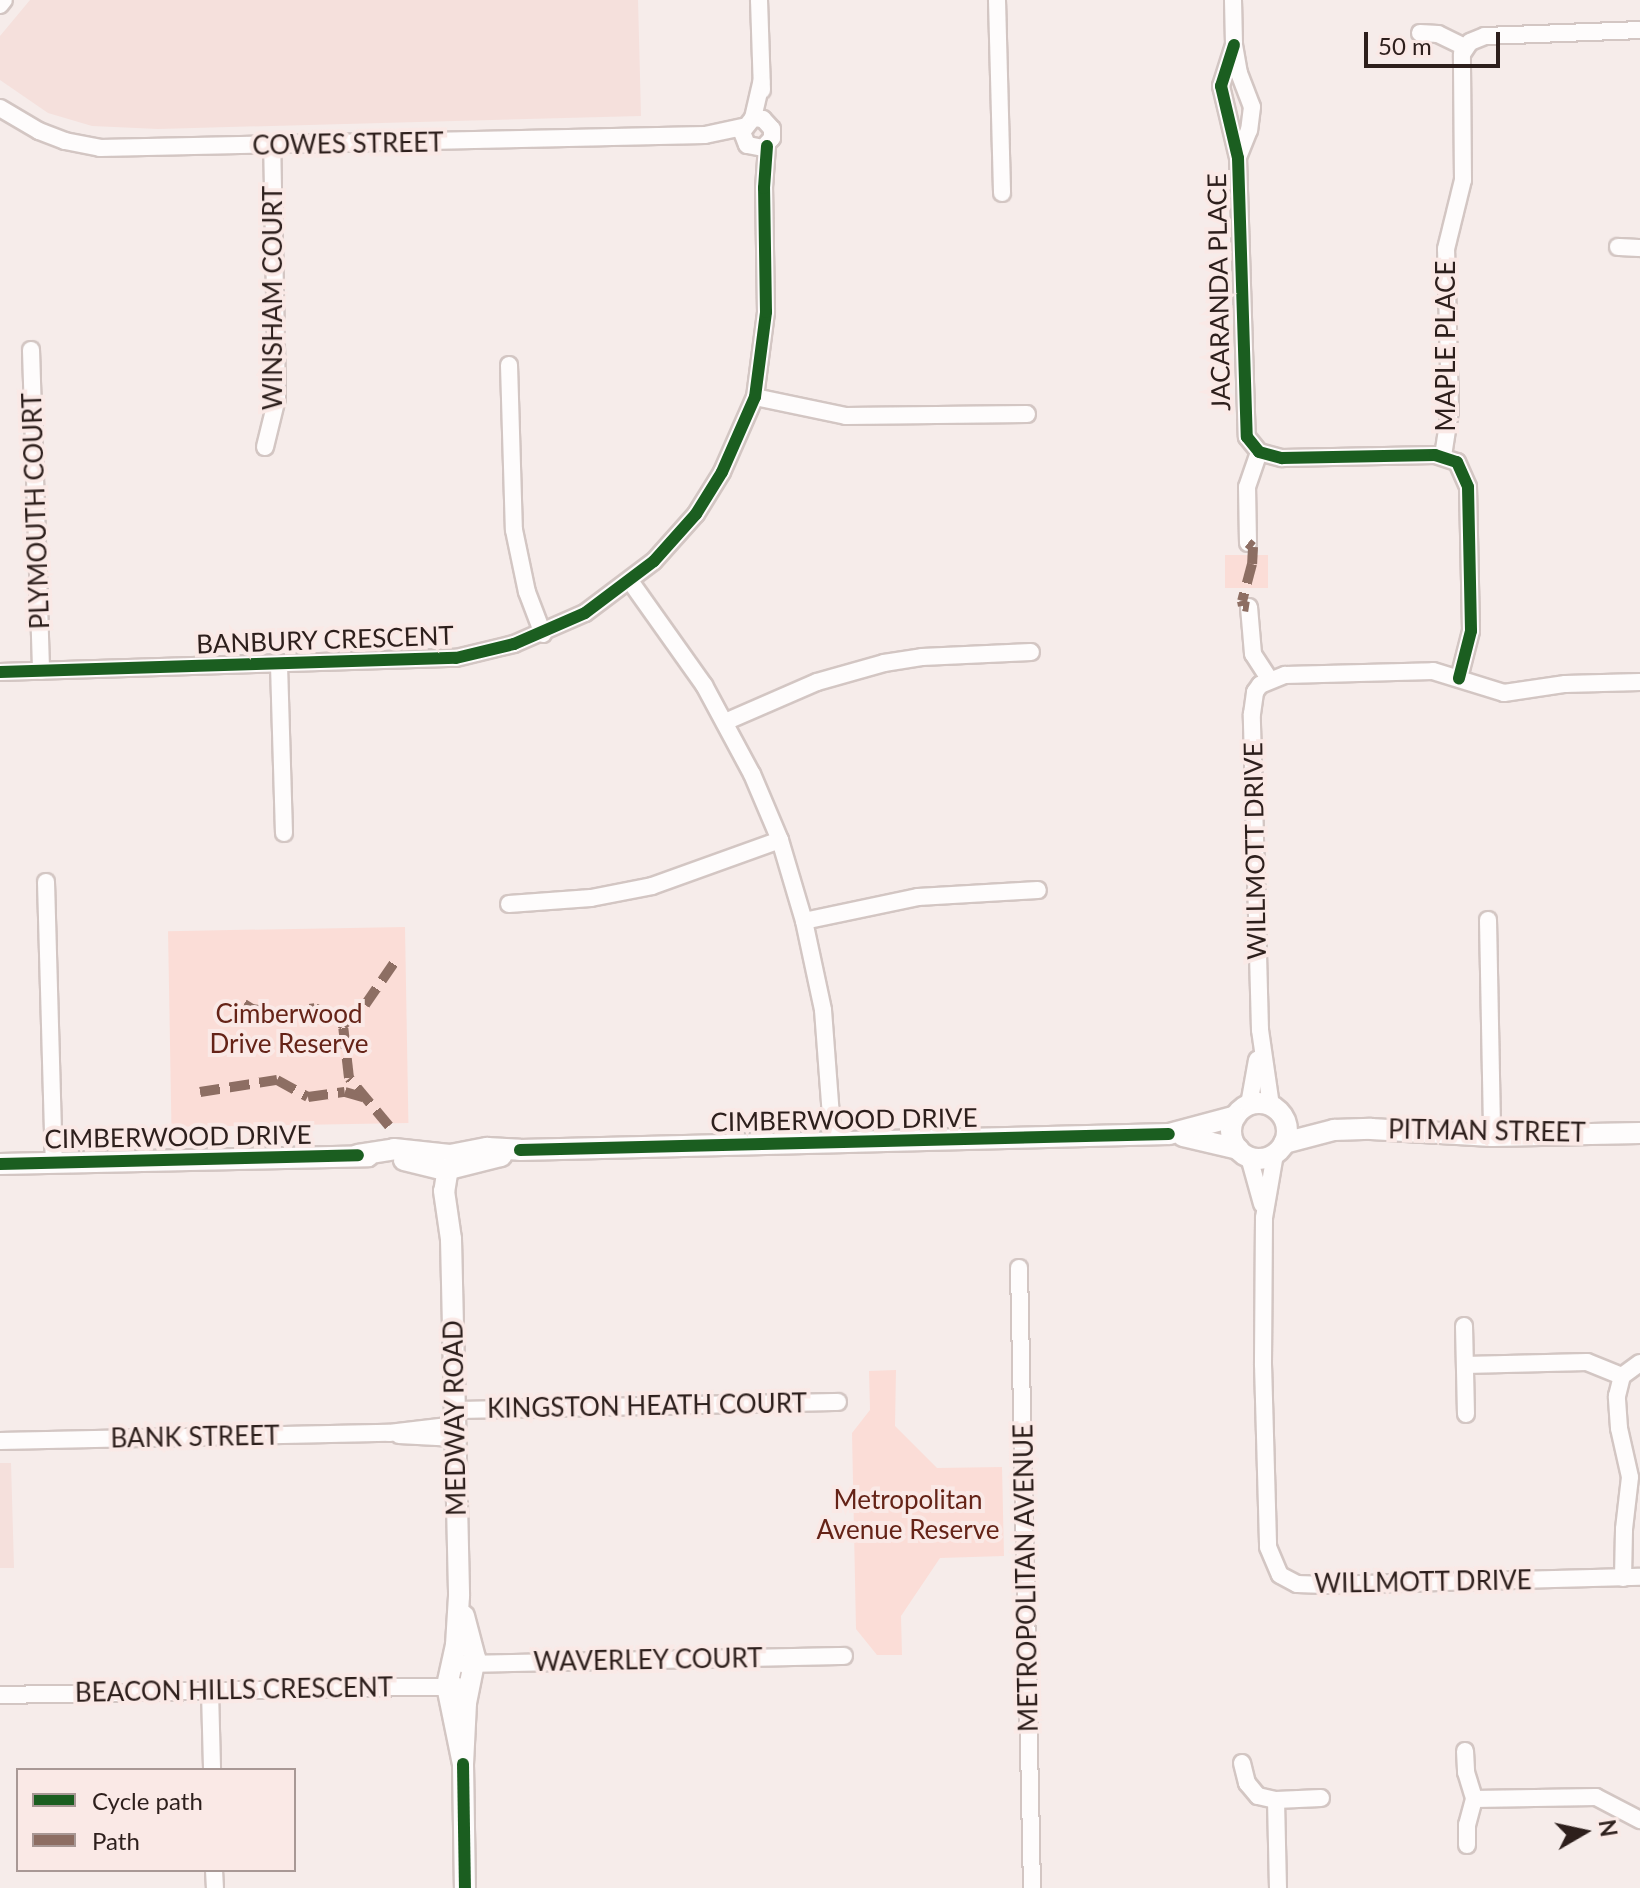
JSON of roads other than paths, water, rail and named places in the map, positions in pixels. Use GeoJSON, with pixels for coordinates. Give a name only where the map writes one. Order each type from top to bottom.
{"type":"FeatureCollection","features":[{"type":"Feature","properties":{"kind":"street"},"geometry":{"type":"LineString","coordinates":[[0,5],[4,0]]}},
{"type":"Feature","properties":{"kind":"street","name":"BANBURY CRESCENT"},"geometry":{"type":"LineString","coordinates":[[0,672],[456,658],[543,634],[585,613],[630,581],[675,540],[713,490],[755,397],[766,312],[764,188],[755,134],[761,82],[759,0]]}},
{"type":"Feature","properties":{"kind":"street"},"geometry":{"type":"LineString","coordinates":[[997,0],[1002,193]]}},
{"type":"Feature","properties":{"kind":"street","name":"JACARANDA PLACE"},"geometry":{"type":"LineString","coordinates":[[1233,0],[1234,45],[1239,73],[1252,107],[1249,130],[1238,158]]}},
{"type":"Feature","properties":{"kind":"street"},"geometry":{"type":"LineString","coordinates":[[1420,33],[1438,34],[1465,47],[1477,38],[1495,35],[1640,30]]}},
{"type":"Feature","properties":{"kind":"street","name":"JACARANDA PLACE"},"geometry":{"type":"LineString","coordinates":[[1234,45],[1221,86],[1238,158],[1244,426],[1247,437],[1259,452]]}},
{"type":"Feature","properties":{"kind":"street","name":"MAPLE PLACE"},"geometry":{"type":"LineString","coordinates":[[1443,456],[1450,411],[1445,259],[1462,190],[1460,62],[1465,47]]}},
{"type":"Feature","properties":{"kind":"street","name":"COWES STREET"},"geometry":{"type":"LineString","coordinates":[[0,108],[39,131],[65,141],[100,148],[272,147],[755,134]]}},
{"type":"Feature","properties":{"kind":"street","name":"WINSHAM COURT"},"geometry":{"type":"LineString","coordinates":[[265,447],[277,398],[272,147]]}},
{"type":"Feature","properties":{"kind":"street"},"geometry":{"type":"LineString","coordinates":[[1618,247],[1640,248]]}},
{"type":"Feature","properties":{"kind":"street","name":"PLYMOUTH COURT"},"geometry":{"type":"LineString","coordinates":[[31,350],[41,671]]}},
{"type":"Feature","properties":{"kind":"street"},"geometry":{"type":"LineString","coordinates":[[509,365],[514,530],[527,592],[543,634]]}},
{"type":"Feature","properties":{"kind":"street"},"geometry":{"type":"LineString","coordinates":[[755,397],[846,416],[1027,414]]}},
{"type":"Feature","properties":{"kind":"street"},"geometry":{"type":"LineString","coordinates":[[1248,543],[1247,487],[1259,452],[1282,458],[1443,456],[1462,468],[1468,487],[1471,631],[1459,678]]}},
{"type":"Feature","properties":{"kind":"street"},"geometry":{"type":"LineString","coordinates":[[630,581],[668,630],[725,722],[780,840],[804,921],[823,1010],[833,1142]]}},
{"type":"Feature","properties":{"kind":"street"},"geometry":{"type":"LineString","coordinates":[[1249,607],[1253,654],[1269,679],[1285,675],[1433,671],[1504,693],[1565,684],[1640,682]]}},
{"type":"Feature","properties":{"kind":"street"},"geometry":{"type":"LineString","coordinates":[[725,722],[817,682],[884,663],[922,657],[1031,652]]}},
{"type":"Feature","properties":{"kind":"street"},"geometry":{"type":"LineString","coordinates":[[279,665],[284,833]]}},
{"type":"Feature","properties":{"kind":"street","name":"WILLMOTT DRIVE"},"geometry":{"type":"LineString","coordinates":[[1269,679],[1255,692],[1252,714],[1260,1030],[1277,1112]]}},
{"type":"Feature","properties":{"kind":"street"},"geometry":{"type":"LineString","coordinates":[[509,904],[591,898],[652,886],[780,840]]}},
{"type":"Feature","properties":{"kind":"street"},"geometry":{"type":"LineString","coordinates":[[46,882],[54,1162]]}},
{"type":"Feature","properties":{"kind":"street"},"geometry":{"type":"LineString","coordinates":[[804,921],[918,897],[1038,890]]}},
{"type":"Feature","properties":{"kind":"street"},"geometry":{"type":"LineString","coordinates":[[1488,920],[1492,1136]]}},
{"type":"Feature","properties":{"kind":"street","name":"WILLMOTT DRIVE"},"geometry":{"type":"LineString","coordinates":[[1243,1110],[1260,1030]]}},
{"type":"Feature","properties":{"kind":"street"},"geometry":{"type":"LineString","coordinates":[[1243,1110],[1277,1112],[1280,1148],[1258,1159],[1244,1153],[1231,1133],[1243,1110]]}},
{"type":"Feature","properties":{"kind":"street","name":"CIMBERWOOD DRIVE"},"geometry":{"type":"LineString","coordinates":[[1169,1134],[1243,1110]]}},
{"type":"Feature","properties":{"kind":"street","name":"PITMAN STREET"},"geometry":{"type":"LineString","coordinates":[[1277,1112],[1334,1130]]}},
{"type":"Feature","properties":{"kind":"street","name":"PITMAN STREET"},"geometry":{"type":"LineString","coordinates":[[1280,1148],[1334,1130],[1393,1129],[1492,1136],[1640,1133]]}},
{"type":"Feature","properties":{"kind":"street","name":"CIMBERWOOD DRIVE"},"geometry":{"type":"LineString","coordinates":[[0,1164],[358,1155],[410,1148],[450,1165],[487,1148],[520,1150],[1169,1134],[1244,1153]]}},
{"type":"Feature","properties":{"kind":"street","name":"WILLMOTT DRIVE"},"geometry":{"type":"LineString","coordinates":[[1280,1148],[1264,1218],[1268,1547],[1280,1575],[1297,1584],[1326,1585],[1631,1578]]}},
{"type":"Feature","properties":{"kind":"street","name":"WILLMOTT DRIVE"},"geometry":{"type":"LineString","coordinates":[[1244,1153],[1264,1218]]}},
{"type":"Feature","properties":{"kind":"street","name":"MEDWAY ROAD"},"geometry":{"type":"LineString","coordinates":[[450,1165],[459,1596],[447,1686],[463,1764]]}},
{"type":"Feature","properties":{"kind":"street","name":"METROPOLITAN AVENUE"},"geometry":{"type":"LineString","coordinates":[[1019,1268],[1032,1888]]}},
{"type":"Feature","properties":{"kind":"street"},"geometry":{"type":"LineString","coordinates":[[1464,1326],[1466,1414]]}},
{"type":"Feature","properties":{"kind":"street"},"geometry":{"type":"LineString","coordinates":[[1465,1365],[1587,1362],[1622,1376]]}},
{"type":"Feature","properties":{"kind":"street"},"geometry":{"type":"LineString","coordinates":[[1631,1578],[1630,1477],[1619,1428],[1617,1396],[1622,1376],[1640,1363]]}},
{"type":"Feature","properties":{"kind":"street","name":"KINGSTON HEATH COURT"},"geometry":{"type":"LineString","coordinates":[[455,1424],[838,1402]]}},
{"type":"Feature","properties":{"kind":"street","name":"BANK STREET"},"geometry":{"type":"LineString","coordinates":[[0,1441],[389,1433],[455,1424]]}},
{"type":"Feature","properties":{"kind":"street","name":"MEDWAY ROAD"},"geometry":{"type":"LineString","coordinates":[[459,1596],[474,1664],[469,1686],[463,1764],[465,1888]]}},
{"type":"Feature","properties":{"kind":"street","name":"WAVERLEY COURT"},"geometry":{"type":"LineString","coordinates":[[452,1664],[844,1656]]}},
{"type":"Feature","properties":{"kind":"street","name":"BEACON HILLS CRESCENT"},"geometry":{"type":"LineString","coordinates":[[0,1695],[469,1686]]}},
{"type":"Feature","properties":{"kind":"street"},"geometry":{"type":"LineString","coordinates":[[210,1691],[212,1768]]}},
{"type":"Feature","properties":{"kind":"street"},"geometry":{"type":"LineString","coordinates":[[1465,1751],[1466,1772],[1474,1799],[1467,1825],[1467,1845]]}},
{"type":"Feature","properties":{"kind":"street"},"geometry":{"type":"LineString","coordinates":[[1242,1763],[1251,1790],[1267,1799],[1321,1798]]}},
{"type":"Feature","properties":{"kind":"street"},"geometry":{"type":"LineString","coordinates":[[1474,1799],[1596,1797],[1640,1820]]}},
{"type":"Feature","properties":{"kind":"street"},"geometry":{"type":"LineString","coordinates":[[1276,1800],[1278,1888]]}},
{"type":"Feature","properties":{"kind":"park label","name":"Cimberwood Drive Reserve"},"geometry":{"type":"Point","coordinates":[289,1029]}},
{"type":"Feature","properties":{"kind":"park label","name":"Metropolitan Avenue Reserve"},"geometry":{"type":"Point","coordinates":[908,1515]}}]}
